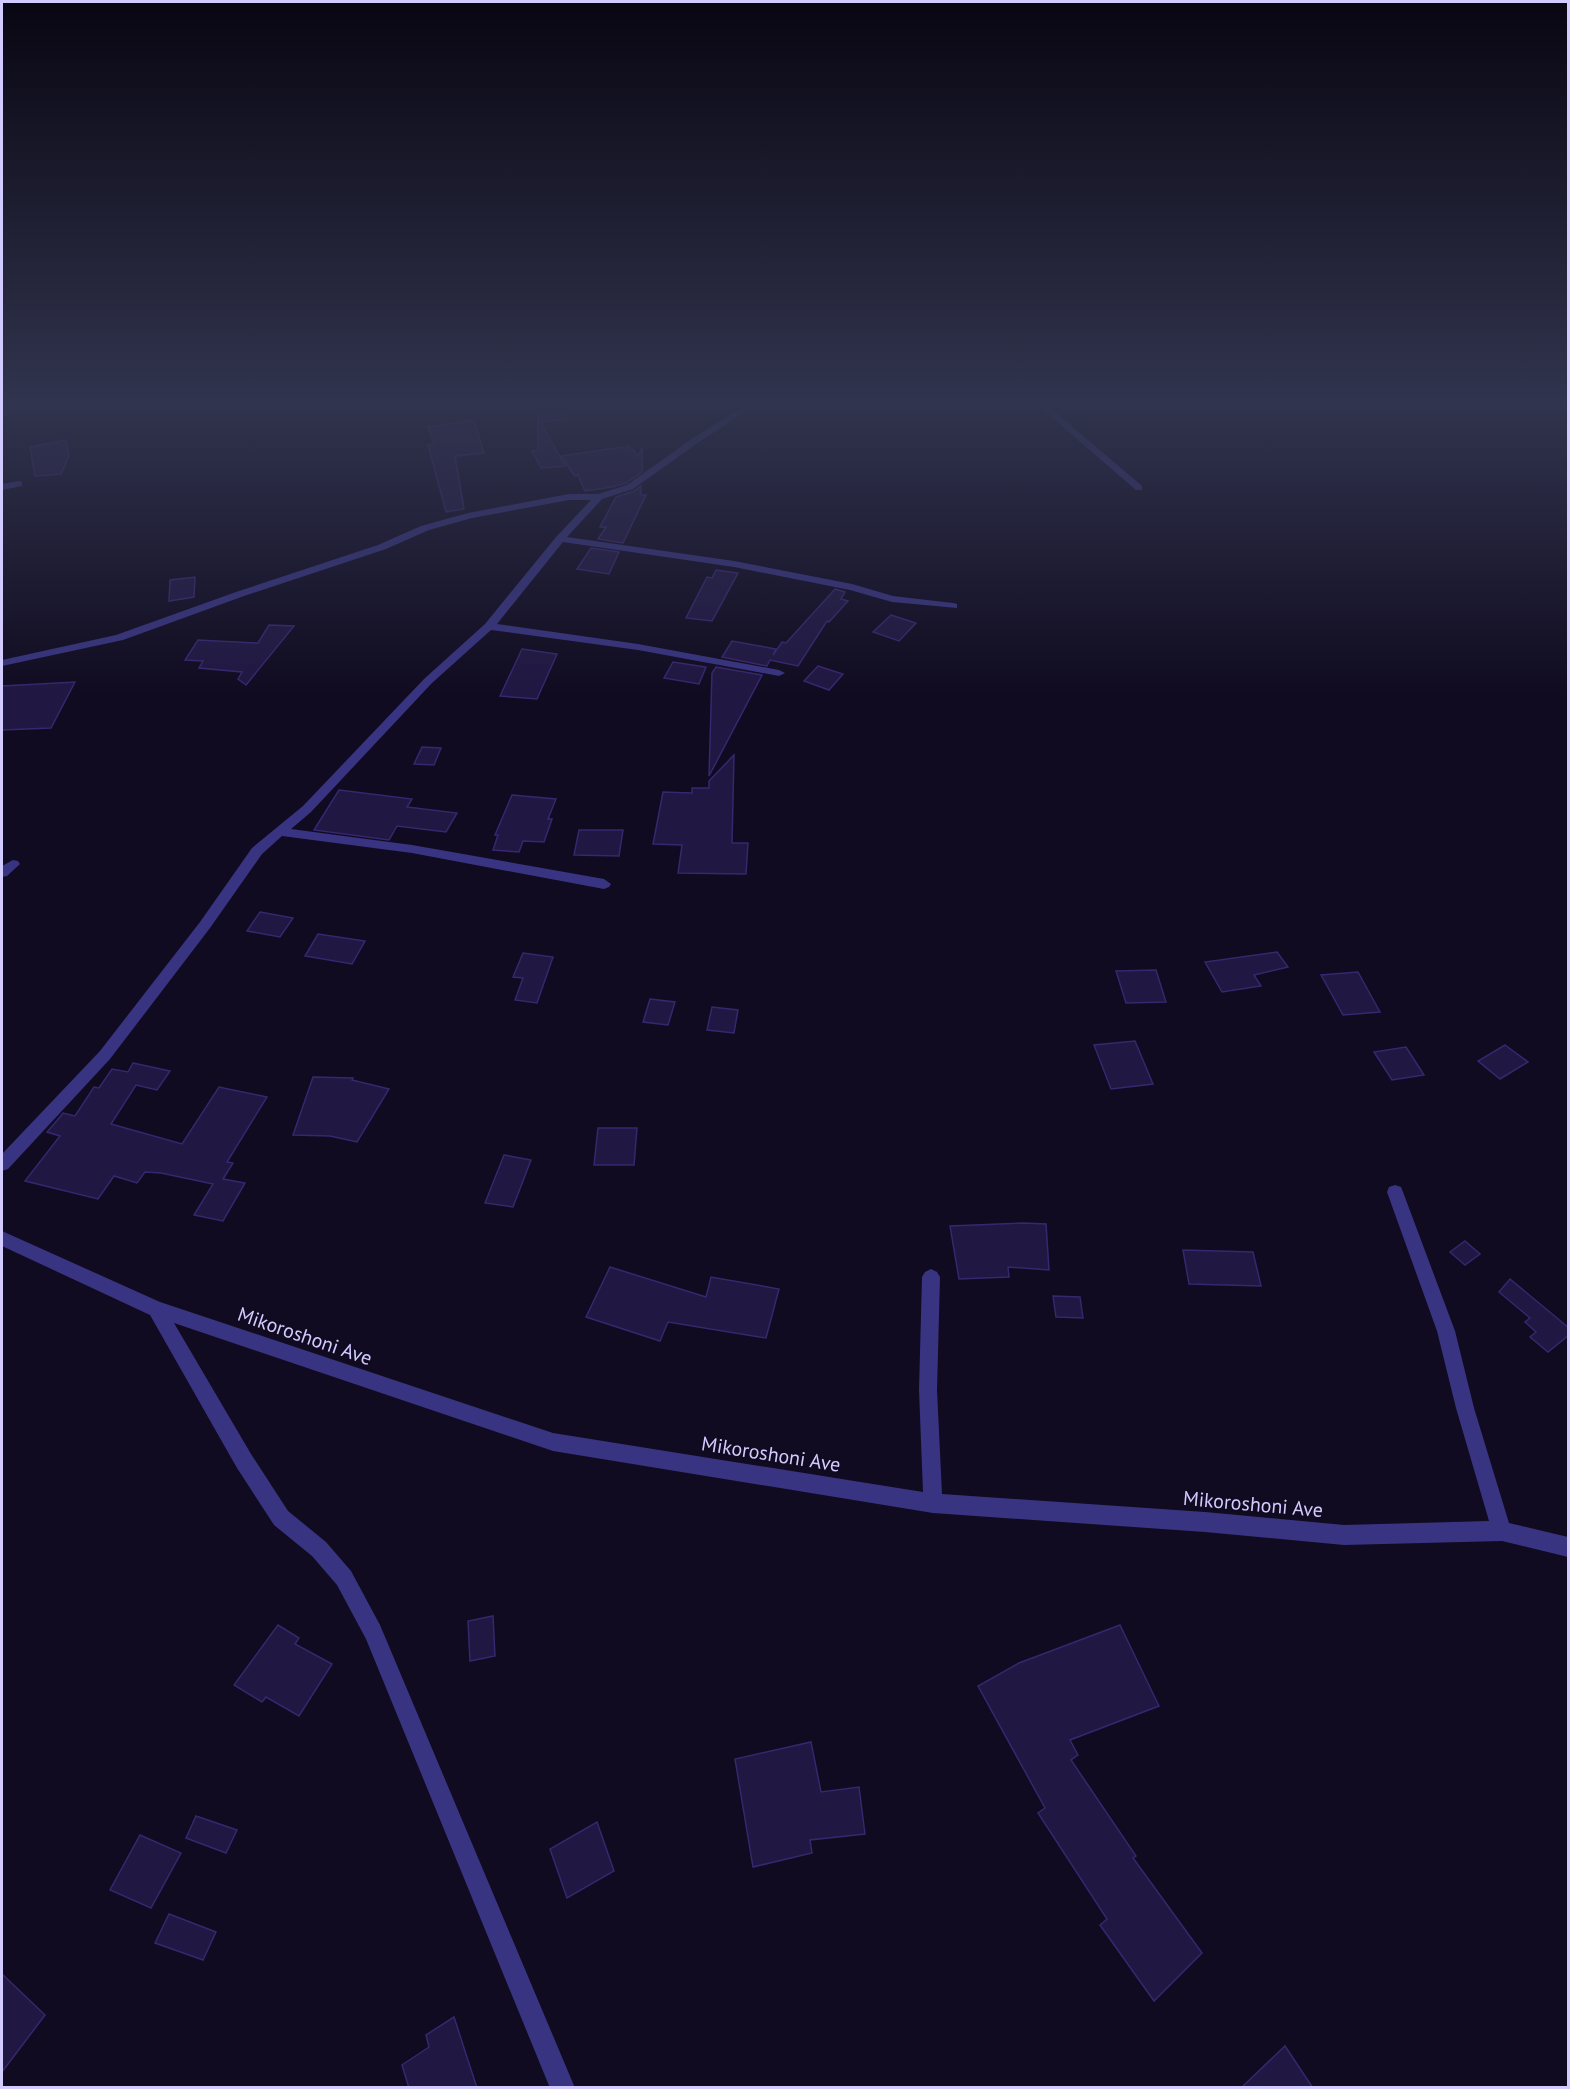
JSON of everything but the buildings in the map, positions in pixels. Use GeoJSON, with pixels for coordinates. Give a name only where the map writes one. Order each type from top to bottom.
{"type":"FeatureCollection","features":[{"type":"Feature","properties":{"kind":"street"},"geometry":{"type":"LineString","coordinates":[[2,663],[119,638],[240,594],[382,547],[425,528],[460,518],[561,498]]}},
{"type":"Feature","properties":{"kind":"street"},"geometry":{"type":"LineString","coordinates":[[2,1164],[105,1055],[205,925],[257,850],[281,832],[322,793],[428,681],[489,626],[560,539],[599,498]]}},
{"type":"Feature","properties":{"kind":"street"},"geometry":{"type":"LineString","coordinates":[[560,539],[734,564],[852,587],[892,599],[953,606]]}},
{"type":"Feature","properties":{"kind":"street"},"geometry":{"type":"LineString","coordinates":[[489,626],[638,647],[779,673]]}},
{"type":"Feature","properties":{"kind":"street"},"geometry":{"type":"LineString","coordinates":[[281,832],[412,849],[604,884]]}},
{"type":"Feature","properties":{"kind":"street"},"geometry":{"type":"LineString","coordinates":[[2,873],[13,864]]}},
{"type":"Feature","properties":{"kind":"street"},"geometry":{"type":"LineString","coordinates":[[1395,1192],[1446,1331],[1465,1408],[1502,1531]]}},
{"type":"Feature","properties":{"kind":"street","name":"Mikoroshoni Ave"},"geometry":{"type":"LineString","coordinates":[[2,1238],[156,1309],[553,1442],[933,1503],[1205,1522],[1344,1535],[1502,1531],[1569,1547]]}},
{"type":"Feature","properties":{"kind":"street"},"geometry":{"type":"LineString","coordinates":[[931,1276],[928,1390],[933,1503]]}},
{"type":"Feature","properties":{"kind":"street"},"geometry":{"type":"LineString","coordinates":[[156,1309],[244,1461],[281,1518],[319,1549],[344,1578],[373,1632],[562,2088]]}}]}
